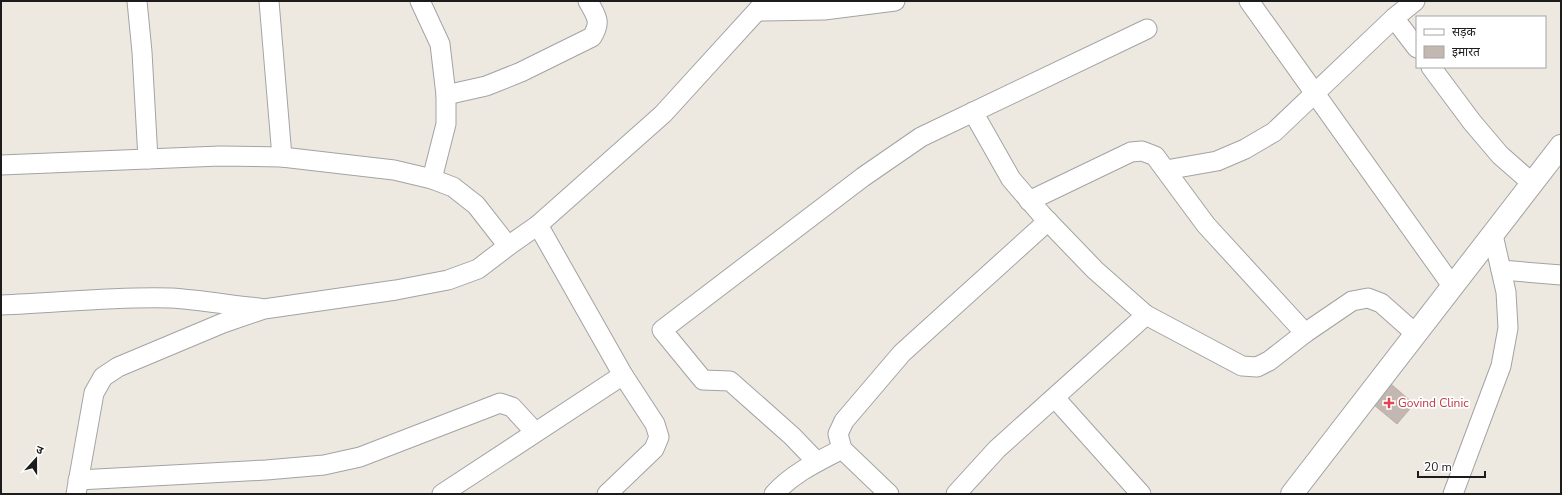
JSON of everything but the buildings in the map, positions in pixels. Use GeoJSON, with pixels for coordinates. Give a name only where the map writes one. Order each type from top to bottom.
{"type":"FeatureCollection","features":[{"type":"Feature","properties":{"kind":"street"},"geometry":{"type":"LineString","coordinates":[[136,1],[142,52],[148,159]]}},
{"type":"Feature","properties":{"kind":"street"},"geometry":{"type":"LineString","coordinates":[[420,1],[440,44],[446,94],[446,124],[432,179]]}},
{"type":"Feature","properties":{"kind":"street"},"geometry":{"type":"LineString","coordinates":[[446,94],[486,86],[521,72],[592,37],[597,28],[598,20],[588,1]]}},
{"type":"Feature","properties":{"kind":"street"},"geometry":{"type":"LineString","coordinates":[[535,432],[512,407],[500,403],[360,457],[324,465],[77,487],[94,393],[103,377],[125,364],[223,323],[264,309],[396,290],[448,280],[478,269],[538,225],[663,114],[762,6],[824,10],[895,1]]}},
{"type":"Feature","properties":{"kind":"street"},"geometry":{"type":"LineString","coordinates":[[1249,1],[1452,287]]}},
{"type":"Feature","properties":{"kind":"street"},"geometry":{"type":"LineString","coordinates":[[1166,170],[1216,160],[1245,149],[1274,132],[1394,18],[1415,1]]}},
{"type":"Feature","properties":{"kind":"street"},"geometry":{"type":"LineString","coordinates":[[271,2],[282,157]]}},
{"type":"Feature","properties":{"kind":"street"},"geometry":{"type":"LineString","coordinates":[[1394,18],[1416,47]]}},
{"type":"Feature","properties":{"kind":"street"},"geometry":{"type":"LineString","coordinates":[[817,462],[792,436],[730,381],[703,380],[662,330],[863,177],[922,137],[1147,29]]}},
{"type":"Feature","properties":{"kind":"street"},"geometry":{"type":"LineString","coordinates":[[1432,68],[1472,122],[1496,149],[1533,184]]}},
{"type":"Feature","properties":{"kind":"street"},"geometry":{"type":"LineString","coordinates":[[973,112],[1011,179],[1048,222],[1095,270],[1146,315],[1242,366],[1257,367],[1270,361],[1305,333],[1352,301],[1368,298],[1381,303],[1416,334]]}},
{"type":"Feature","properties":{"kind":"street"},"geometry":{"type":"LineString","coordinates":[[1292,494],[1561,146]]}},
{"type":"Feature","properties":{"kind":"street"},"geometry":{"type":"LineString","coordinates":[[1029,200],[1130,152],[1142,151],[1155,156],[1206,225],[1305,333]]}},
{"type":"Feature","properties":{"kind":"street"},"geometry":{"type":"LineString","coordinates":[[1,165],[220,156],[282,157],[394,170],[432,179],[453,187],[476,205],[508,246]]}},
{"type":"Feature","properties":{"kind":"street"},"geometry":{"type":"LineString","coordinates":[[889,494],[842,450],[838,434],[844,421],[902,353],[1048,222]]}},
{"type":"Feature","properties":{"kind":"street"},"geometry":{"type":"LineString","coordinates":[[538,225],[623,375],[655,424],[659,437],[654,450],[607,494]]}},
{"type":"Feature","properties":{"kind":"street"},"geometry":{"type":"LineString","coordinates":[[1453,494],[1501,366],[1508,328],[1506,292],[1493,235]]}},
{"type":"Feature","properties":{"kind":"street"},"geometry":{"type":"LineString","coordinates":[[1501,270],[1561,275]]}},
{"type":"Feature","properties":{"kind":"street"},"geometry":{"type":"LineString","coordinates":[[1,305],[112,299],[172,298],[264,309]]}},
{"type":"Feature","properties":{"kind":"street"},"geometry":{"type":"LineString","coordinates":[[956,494],[997,449],[1146,315]]}},
{"type":"Feature","properties":{"kind":"street"},"geometry":{"type":"LineString","coordinates":[[442,494],[623,375]]}},
{"type":"Feature","properties":{"kind":"street"},"geometry":{"type":"LineString","coordinates":[[1055,398],[1141,494]]}},
{"type":"Feature","properties":{"kind":"street"},"geometry":{"type":"LineString","coordinates":[[774,494],[782,485],[803,469],[842,450]]}},
{"type":"Feature","properties":{"kind":"place","name":"Govind Clinic"},"geometry":{"type":"Point","coordinates":[1389,403]}}]}
